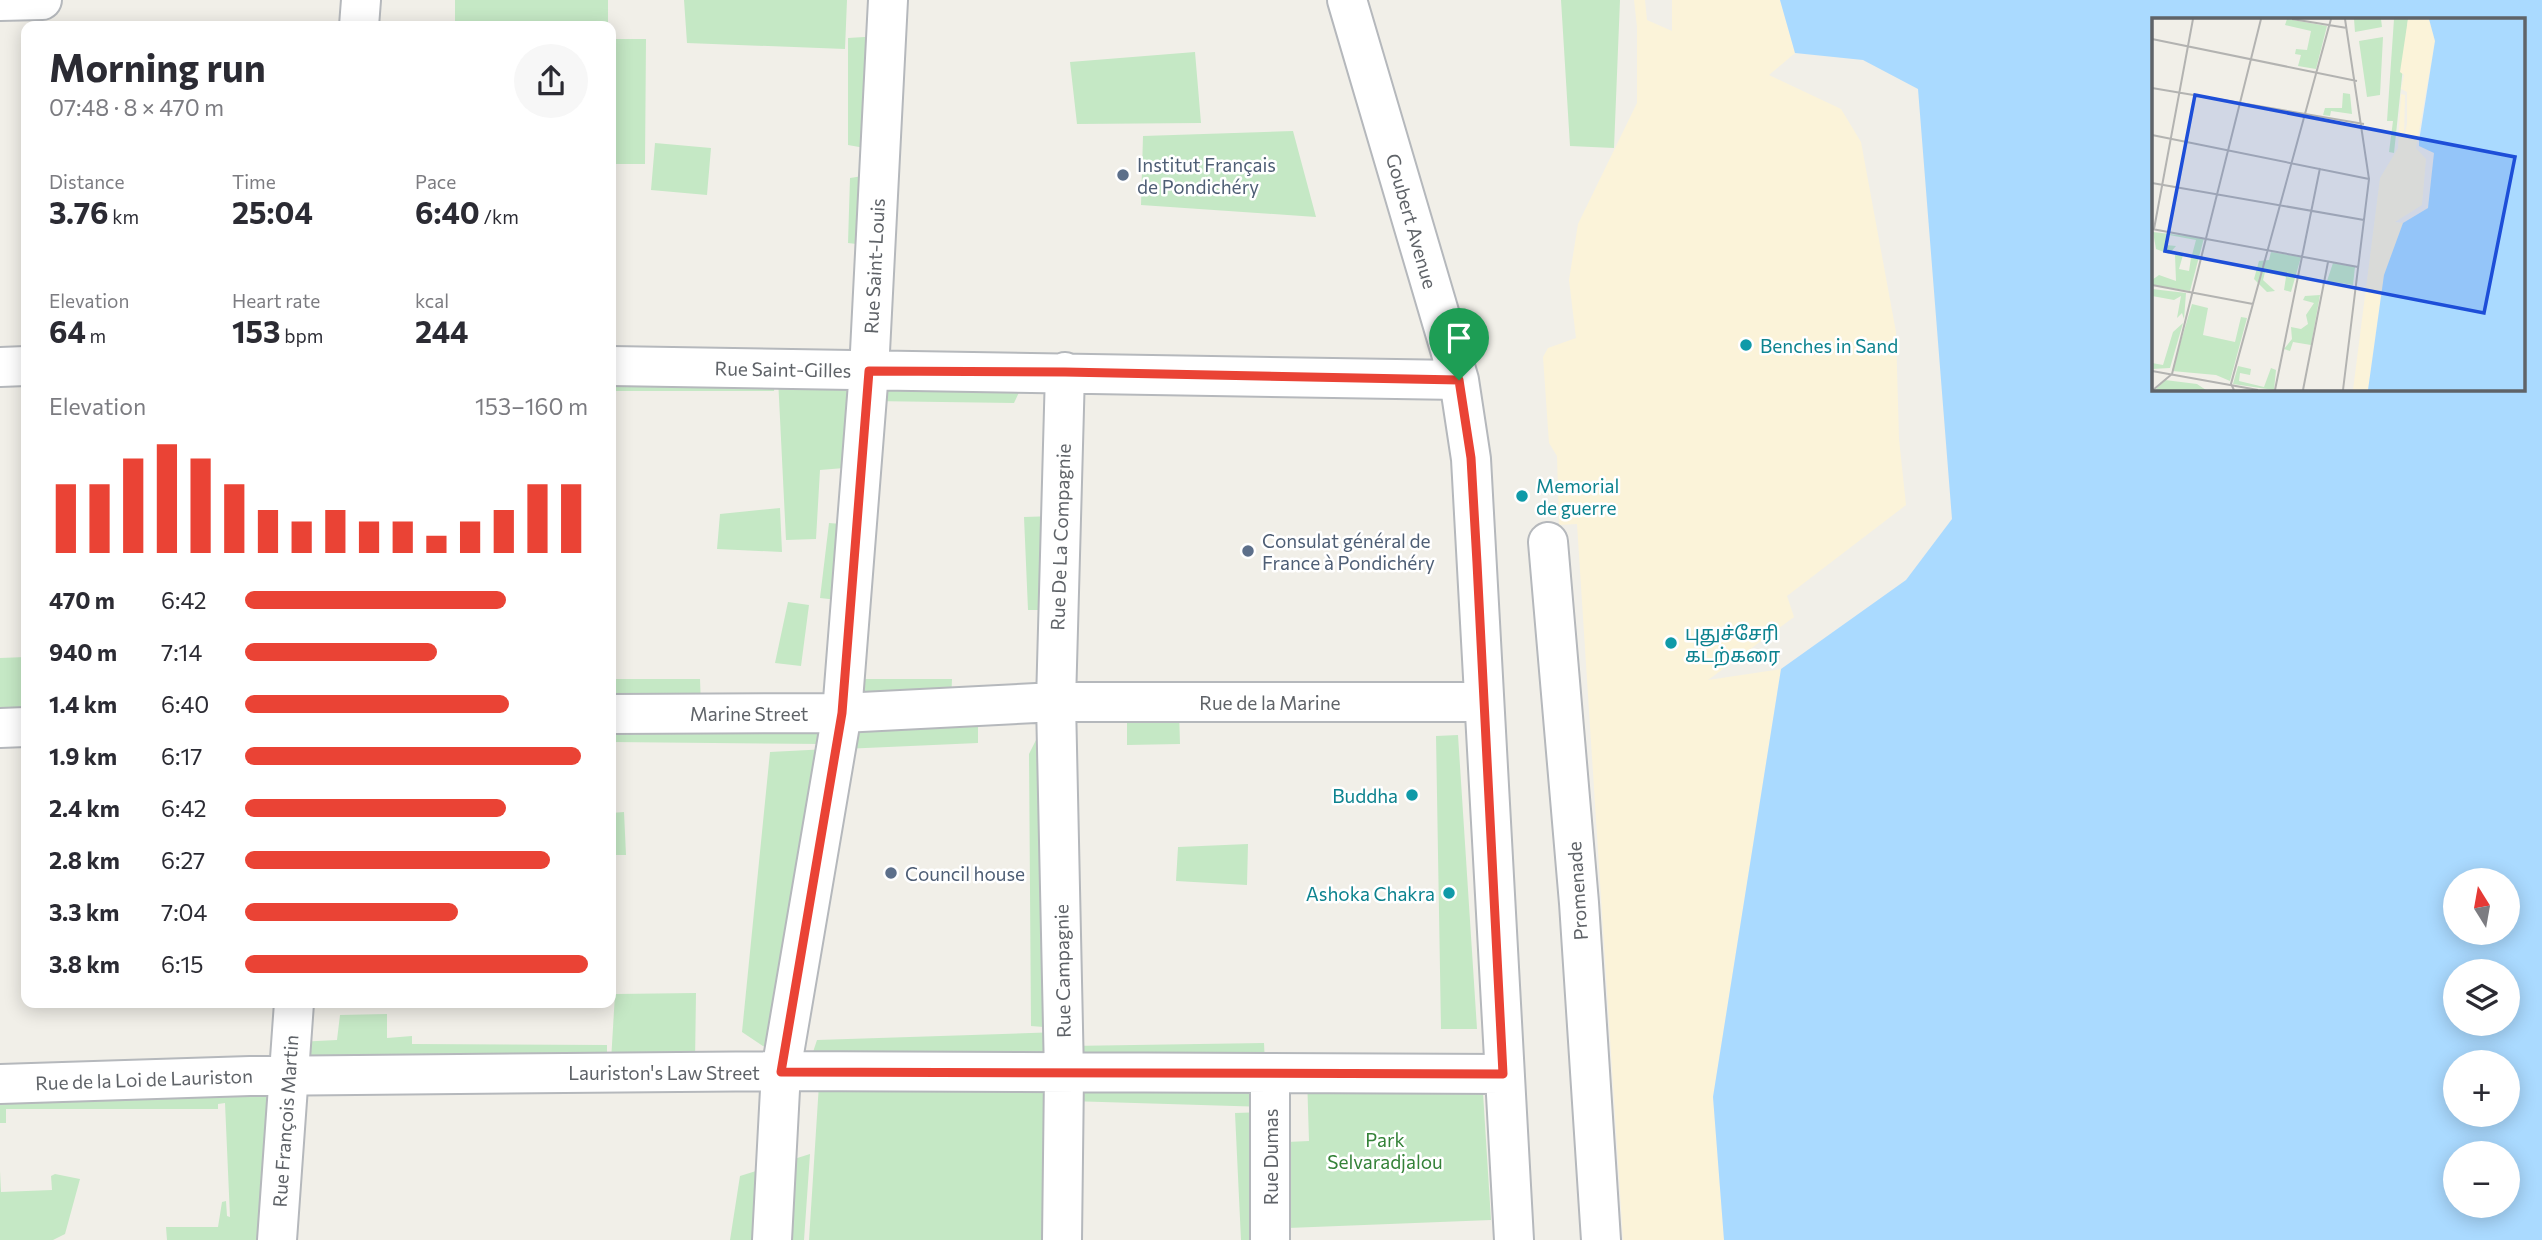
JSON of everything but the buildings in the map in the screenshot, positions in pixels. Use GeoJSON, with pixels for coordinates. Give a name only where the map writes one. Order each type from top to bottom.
{"type":"FeatureCollection","features":[{"type":"Feature","properties":{"kind":"street"},"geometry":{"type":"LineString","coordinates":[[0,1],[42,0]]}},
{"type":"Feature","properties":{"kind":"street"},"geometry":{"type":"LineString","coordinates":[[359,21],[360,0]]}},
{"type":"Feature","properties":{"kind":"street","name":"Rue Saint-Louis"},"geometry":{"type":"LineString","coordinates":[[772,1240],[781,1072],[842,713],[869,371],[888,0]]}},
{"type":"Feature","properties":{"kind":"street","name":"Goubert Avenue"},"geometry":{"type":"LineString","coordinates":[[1347,0],[1459,380],[1471,458],[1514,1240]]}},
{"type":"Feature","properties":{"kind":"street"},"geometry":{"type":"LineString","coordinates":[[0,367],[21,366]]}},
{"type":"Feature","properties":{"kind":"street","name":"Rue Saint-Gilles"},"geometry":{"type":"LineString","coordinates":[[616,366],[1459,380]]}},
{"type":"Feature","properties":{"kind":"street","name":"Rue De La Compagnie"},"geometry":{"type":"LineString","coordinates":[[1056,702],[1065,372]]}},
{"type":"Feature","properties":{"kind":"street","name":"Promenade"},"geometry":{"type":"LineString","coordinates":[[1548,542],[1579,903],[1601,1240]]}},
{"type":"Feature","properties":{"kind":"street","name":"Marine Street"},"geometry":{"type":"LineString","coordinates":[[616,714],[842,713],[1056,702]]}},
{"type":"Feature","properties":{"kind":"street","name":"Rue de la Marine"},"geometry":{"type":"LineString","coordinates":[[1056,702],[1484,702]]}},
{"type":"Feature","properties":{"kind":"street","name":"Rue Campagnie"},"geometry":{"type":"LineString","coordinates":[[1056,702],[1064,1074],[1062,1240]]}},
{"type":"Feature","properties":{"kind":"street"},"geometry":{"type":"LineString","coordinates":[[0,728],[21,727]]}},
{"type":"Feature","properties":{"kind":"street","name":"Rue François Martin"},"geometry":{"type":"LineString","coordinates":[[277,1240],[294,1008]]}},
{"type":"Feature","properties":{"kind":"street","name":"Lauriston's Law Street"},"geometry":{"type":"LineString","coordinates":[[288,1076],[781,1072],[1503,1074]]}},
{"type":"Feature","properties":{"kind":"street","name":"Rue Dumas"},"geometry":{"type":"LineString","coordinates":[[1270,1075],[1270,1240]]}},
{"type":"Feature","properties":{"kind":"street","name":"Rue de la Loi de Lauriston"},"geometry":{"type":"LineString","coordinates":[[0,1083],[288,1076]]}},
{"type":"Feature","properties":{"kind":"green space"},"geometry":{"type":"Polygon","coordinates":[[[455,0],[608,0],[608,21],[455,21],[455,0]]]}},
{"type":"Feature","properties":{"kind":"green space"},"geometry":{"type":"Polygon","coordinates":[[[684,0],[847,0],[845,49],[687,43],[684,0]]]}},
{"type":"Feature","properties":{"kind":"green space"},"geometry":{"type":"Polygon","coordinates":[[[1561,0],[1620,0],[1614,148],[1570,146],[1561,0]]]}},
{"type":"Feature","properties":{"kind":"green space"},"geometry":{"type":"Polygon","coordinates":[[[881,36],[876,150],[848,145],[848,38],[881,36]]]}},
{"type":"Feature","properties":{"kind":"green space"},"geometry":{"type":"Polygon","coordinates":[[[616,39],[646,39],[645,164],[616,164],[616,39]]]}},
{"type":"Feature","properties":{"kind":"green space"},"geometry":{"type":"Polygon","coordinates":[[[1195,52],[1201,123],[1077,124],[1070,62],[1195,52]]]}},
{"type":"Feature","properties":{"kind":"green space"},"geometry":{"type":"Polygon","coordinates":[[[1293,131],[1316,217],[1141,205],[1143,136],[1293,131]]]}},
{"type":"Feature","properties":{"kind":"green space"},"geometry":{"type":"Polygon","coordinates":[[[655,143],[711,148],[707,195],[651,190],[655,143]]]}},
{"type":"Feature","properties":{"kind":"green space"},"geometry":{"type":"Polygon","coordinates":[[[876,174],[873,246],[848,243],[850,178],[876,174]]]}},
{"type":"Feature","properties":{"kind":"green space"},"geometry":{"type":"Polygon","coordinates":[[[616,371],[776,373],[774,391],[616,391],[616,371]]]}},
{"type":"Feature","properties":{"kind":"green space"},"geometry":{"type":"Polygon","coordinates":[[[872,374],[1027,375],[1014,403],[870,401],[872,374]]]}},
{"type":"Feature","properties":{"kind":"green space"},"geometry":{"type":"Polygon","coordinates":[[[863,377],[856,467],[820,470],[816,539],[786,540],[778,378],[863,377]]]}},
{"type":"Feature","properties":{"kind":"green space"},"geometry":{"type":"Polygon","coordinates":[[[780,508],[782,552],[717,549],[720,514],[780,508]]]}},
{"type":"Feature","properties":{"kind":"green space"},"geometry":{"type":"Polygon","coordinates":[[[1055,516],[1054,610],[1028,610],[1024,517],[1055,516]]]}},
{"type":"Feature","properties":{"kind":"green space"},"geometry":{"type":"Polygon","coordinates":[[[829,523],[853,525],[847,601],[820,598],[829,523]]]}},
{"type":"Feature","properties":{"kind":"green space"},"geometry":{"type":"Polygon","coordinates":[[[788,602],[809,605],[801,666],[775,663],[788,602]]]}},
{"type":"Feature","properties":{"kind":"green space"},"geometry":{"type":"Polygon","coordinates":[[[21,657],[21,716],[0,717],[0,658],[21,657]]]}},
{"type":"Feature","properties":{"kind":"green space"},"geometry":{"type":"Polygon","coordinates":[[[616,679],[700,679],[701,707],[616,708],[616,679]]]}},
{"type":"Feature","properties":{"kind":"green space"},"geometry":{"type":"Polygon","coordinates":[[[848,679],[952,679],[951,702],[846,708],[848,679]]]}},
{"type":"Feature","properties":{"kind":"green space"},"geometry":{"type":"Polygon","coordinates":[[[1179,710],[1180,744],[1127,745],[1127,711],[1179,710]]]}},
{"type":"Feature","properties":{"kind":"green space"},"geometry":{"type":"Polygon","coordinates":[[[978,712],[978,743],[843,749],[847,721],[978,712]]]}},
{"type":"Feature","properties":{"kind":"green space"},"geometry":{"type":"Polygon","coordinates":[[[616,722],[831,722],[823,744],[616,742],[616,722]]]}},
{"type":"Feature","properties":{"kind":"green space"},"geometry":{"type":"Polygon","coordinates":[[[1045,722],[1056,1028],[1031,1026],[1029,754],[1045,722]]]}},
{"type":"Feature","properties":{"kind":"green space"},"geometry":{"type":"Polygon","coordinates":[[[1458,735],[1477,1029],[1441,1029],[1436,736],[1458,735]]]}},
{"type":"Feature","properties":{"kind":"green space"},"geometry":{"type":"Polygon","coordinates":[[[828,749],[778,1056],[742,1032],[770,752],[828,749]]]}},
{"type":"Feature","properties":{"kind":"green space"},"geometry":{"type":"Polygon","coordinates":[[[624,812],[626,855],[616,855],[616,813],[624,812]]]}},
{"type":"Feature","properties":{"kind":"green space"},"geometry":{"type":"Polygon","coordinates":[[[1248,844],[1247,885],[1176,881],[1178,847],[1248,844]]]}},
{"type":"Feature","properties":{"kind":"green space"},"geometry":{"type":"Polygon","coordinates":[[[696,993],[695,1063],[611,1061],[616,994],[696,993]]]}},
{"type":"Feature","properties":{"kind":"green space"},"geometry":{"type":"Polygon","coordinates":[[[387,1014],[387,1038],[412,1036],[412,1044],[607,1045],[607,1065],[294,1067],[297,1042],[337,1040],[340,1015],[387,1014]]]}},
{"type":"Feature","properties":{"kind":"green space"},"geometry":{"type":"Polygon","coordinates":[[[1060,1032],[1057,1069],[810,1061],[817,1040],[1060,1032]]]}},
{"type":"Feature","properties":{"kind":"green space"},"geometry":{"type":"Polygon","coordinates":[[[1264,1043],[1267,1107],[1069,1101],[1069,1046],[1264,1043]]]}},
{"type":"Feature","properties":{"kind":"green space","name":"Park Selvaradjalou"},"geometry":{"type":"Polygon","coordinates":[[[1307,1076],[1482,1077],[1491,1220],[1288,1228],[1287,1142],[1309,1141],[1307,1076]]]}},
{"type":"Feature","properties":{"kind":"green space"},"geometry":{"type":"Polygon","coordinates":[[[285,1078],[271,1240],[167,1240],[166,1227],[218,1227],[222,1202],[226,1201],[227,1216],[230,1217],[225,1103],[218,1104],[218,1109],[6,1109],[6,1123],[0,1123],[0,1087],[285,1078]]]}},
{"type":"Feature","properties":{"kind":"green space"},"geometry":{"type":"Polygon","coordinates":[[[1057,1081],[1056,1240],[809,1240],[819,1084],[1057,1081]]]}},
{"type":"Feature","properties":{"kind":"green space"},"geometry":{"type":"Polygon","coordinates":[[[1265,1112],[1263,1240],[1241,1240],[1235,1113],[1265,1112]]]}},
{"type":"Feature","properties":{"kind":"green space"},"geometry":{"type":"Polygon","coordinates":[[[810,1154],[804,1240],[730,1240],[740,1176],[810,1154]]]}},
{"type":"Feature","properties":{"kind":"green space"},"geometry":{"type":"Polygon","coordinates":[[[0,1171],[1,1192],[52,1190],[51,1176],[55,1174],[80,1179],[65,1234],[53,1240],[0,1240],[0,1171]]]}},
{"type":"Feature","properties":{"kind":"sand","name":"புதுச்சேரி கடற்கரை"},"geometry":{"type":"Polygon","coordinates":[[[1634,0],[1645,0],[1647,20],[1672,31],[1672,0],[1780,0],[1795,53],[1769,75],[1841,109],[1861,142],[1896,332],[1899,439],[1906,505],[1787,596],[1794,617],[1708,680],[1781,669],[1713,1097],[1724,1240],[1623,1240],[1577,524],[1559,525],[1557,456],[1549,443],[1543,357],[1548,348],[1576,338],[1569,280],[1578,224],[1637,103],[1637,27],[1634,0]]]}},
{"type":"Feature","properties":{"kind":"water"},"geometry":{"type":"Polygon","coordinates":[[[1780,0],[2542,0],[2542,1240],[1724,1240],[1713,1097],[1781,669],[1906,580],[1952,519],[1918,89],[1863,60],[1795,53],[1780,0]]]}},
{"type":"Feature","properties":{"kind":"place","name":"Institut Français de Pondichéry"},"geometry":{"type":"Point","coordinates":[1123,175]}},
{"type":"Feature","properties":{"kind":"place","name":"Benches in Sand"},"geometry":{"type":"Point","coordinates":[1746,345]}},
{"type":"Feature","properties":{"kind":"place","name":"Memorial de guerre"},"geometry":{"type":"Point","coordinates":[1522,496]}},
{"type":"Feature","properties":{"kind":"place","name":"Consulat général de France à Pondichéry"},"geometry":{"type":"Point","coordinates":[1248,551]}},
{"type":"Feature","properties":{"kind":"place","name":"புதுச்சேரி கடற்கரை"},"geometry":{"type":"Point","coordinates":[1671,643]}},
{"type":"Feature","properties":{"kind":"place","name":"Buddha"},"geometry":{"type":"Point","coordinates":[1412,795]}},
{"type":"Feature","properties":{"kind":"place","name":"Council house"},"geometry":{"type":"Point","coordinates":[891,873]}},
{"type":"Feature","properties":{"kind":"place","name":"Ashoka Chakra"},"geometry":{"type":"Point","coordinates":[1449,893]}},
{"type":"Feature","properties":{"kind":"route"},"geometry":{"type":"LineString","coordinates":[[869,371],[1459,380],[1471,458],[1503,1074],[781,1072],[842,713],[869,371]]}}]}
